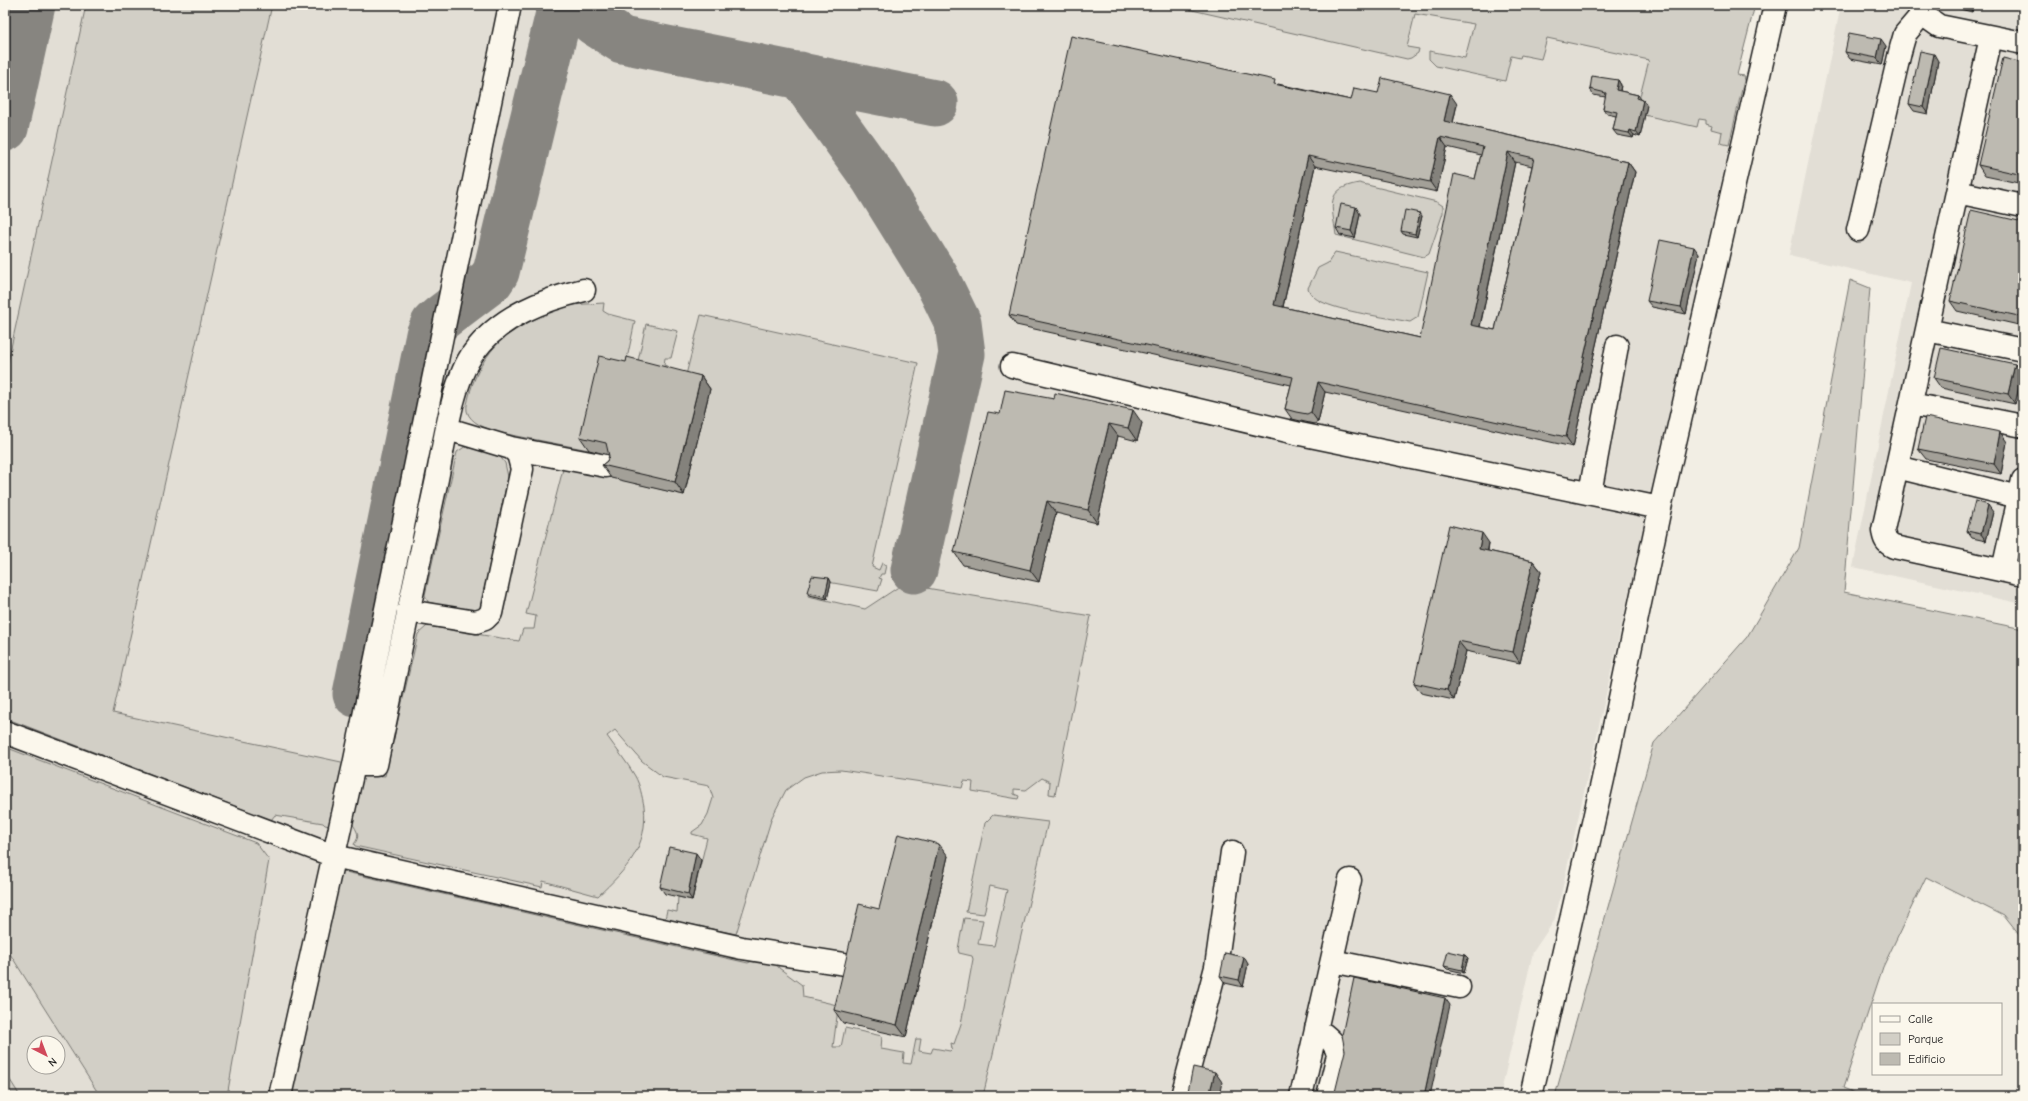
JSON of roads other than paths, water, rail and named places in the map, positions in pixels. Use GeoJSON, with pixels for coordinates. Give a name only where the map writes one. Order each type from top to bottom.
{"type":"FeatureCollection","features":[{"type":"Feature","properties":{"kind":"street"},"geometry":{"type":"LineString","coordinates":[[280,1096],[354,765],[510,5]]}},
{"type":"Feature","properties":{"kind":"street"},"geometry":{"type":"LineString","coordinates":[[1531,1096],[1603,779],[1660,508],[1775,5]]}},
{"type":"Feature","properties":{"kind":"street"},"geometry":{"type":"LineString","coordinates":[[1858,230],[1901,48],[1905,34],[1920,9],[1939,26],[2023,43]]}},
{"type":"Feature","properties":{"kind":"street"},"geometry":{"type":"LineString","coordinates":[[1897,467],[2021,489],[2013,573],[1894,547],[1888,544],[1884,538],[1883,530],[1991,37]]}},
{"type":"Feature","properties":{"kind":"street"},"geometry":{"type":"LineString","coordinates":[[1957,192],[2023,206]]}},
{"type":"Feature","properties":{"kind":"street"},"geometry":{"type":"LineString","coordinates":[[354,765],[376,765],[408,611],[462,371],[473,352],[488,336],[508,319],[556,297],[584,290]]}},
{"type":"Feature","properties":{"kind":"street"},"geometry":{"type":"LineString","coordinates":[[1927,330],[2023,350]]}},
{"type":"Feature","properties":{"kind":"street"},"geometry":{"type":"LineString","coordinates":[[1590,493],[1617,346]]}},
{"type":"Feature","properties":{"kind":"street"},"geometry":{"type":"LineString","coordinates":[[1012,366],[1300,434],[1660,508]]}},
{"type":"Feature","properties":{"kind":"street"},"geometry":{"type":"LineString","coordinates":[[1911,404],[2023,426]]}},
{"type":"Feature","properties":{"kind":"street"},"geometry":{"type":"LineString","coordinates":[[448,429],[511,448],[606,466]]}},
{"type":"Feature","properties":{"kind":"street"},"geometry":{"type":"LineString","coordinates":[[408,611],[476,622],[485,619],[491,613],[521,476],[520,459],[518,454],[511,448]]}},
{"type":"Feature","properties":{"kind":"street"},"geometry":{"type":"LineString","coordinates":[[521,476],[529,461],[540,454]]}},
{"type":"Feature","properties":{"kind":"street"},"geometry":{"type":"LineString","coordinates":[[5,732],[334,856],[742,948],[844,964]]}},
{"type":"Feature","properties":{"kind":"street"},"geometry":{"type":"LineString","coordinates":[[1182,1096],[1216,967],[1232,852]]}},
{"type":"Feature","properties":{"kind":"street"},"geometry":{"type":"LineString","coordinates":[[1300,1096],[1350,880]]}},
{"type":"Feature","properties":{"kind":"street"},"geometry":{"type":"LineString","coordinates":[[1332,961],[1459,987]]}},
{"type":"Feature","properties":{"kind":"street"},"geometry":{"type":"LineString","coordinates":[[1316,1028],[1332,1041],[1337,1048],[1338,1055],[1328,1096]]}}]}
